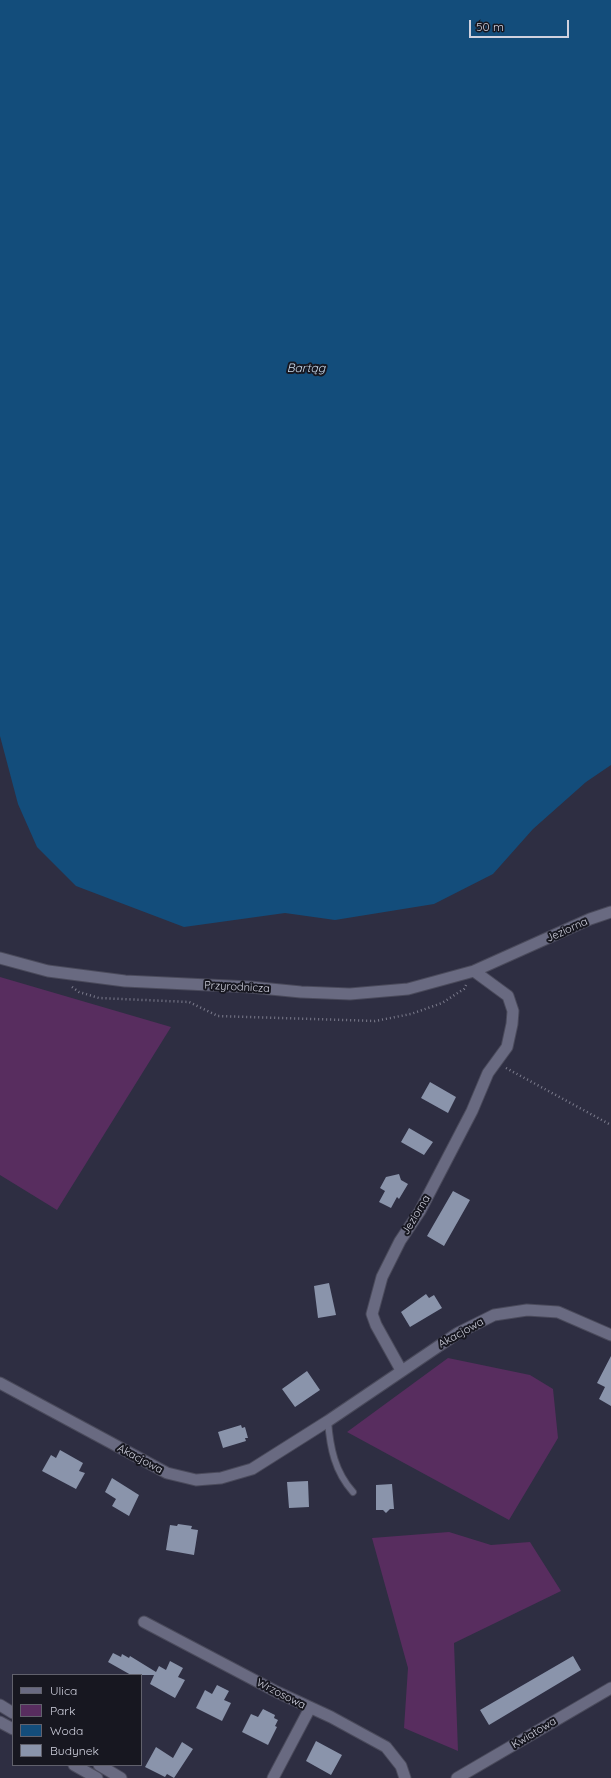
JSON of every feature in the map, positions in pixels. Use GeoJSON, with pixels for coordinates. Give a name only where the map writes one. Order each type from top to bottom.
{"type":"FeatureCollection","features":[{"type":"Feature","properties":{"kind":"street","name":"Jeziorna"},"geometry":{"type":"LineString","coordinates":[[401,1370],[376,1325],[372,1314],[382,1277],[400,1240],[423,1204],[472,1111],[488,1073],[497,1063],[507,1047],[513,1011],[508,996],[474,971],[590,919],[611,912]]}},
{"type":"Feature","properties":{"kind":"street","name":"Przyrodnicza"},"geometry":{"type":"LineString","coordinates":[[0,958],[48,971],[125,981],[250,987],[301,992],[350,994],[408,989],[474,971]]}},
{"type":"Feature","properties":{"kind":"street","name":"Akacjowa"},"geometry":{"type":"LineString","coordinates":[[0,1383],[167,1473],[196,1480],[221,1478],[252,1469],[328,1422],[401,1370],[464,1330],[494,1315],[527,1310],[558,1312],[611,1335]]}},
{"type":"Feature","properties":{"kind":"street","name":"Wrzosowa"},"geometry":{"type":"LineString","coordinates":[[144,1622],[310,1708],[331,1717],[386,1747],[401,1766],[405,1778]]}},
{"type":"Feature","properties":{"kind":"street","name":"Kwiatowa"},"geometry":{"type":"LineString","coordinates":[[457,1778],[611,1688]]}},
{"type":"Feature","properties":{"kind":"street"},"geometry":{"type":"LineString","coordinates":[[0,1705],[12,1711]]}},
{"type":"Feature","properties":{"kind":"street"},"geometry":{"type":"LineString","coordinates":[[273,1778],[310,1708]]}},
{"type":"Feature","properties":{"kind":"street"},"geometry":{"type":"LineString","coordinates":[[0,1722],[12,1728]]}},
{"type":"Feature","properties":{"kind":"street"},"geometry":{"type":"LineString","coordinates":[[76,1766],[97,1778]]}},
{"type":"Feature","properties":{"kind":"street"},"geometry":{"type":"LineString","coordinates":[[101,1766],[122,1778]]}},
{"type":"Feature","properties":{"kind":"lane"},"geometry":{"type":"LineString","coordinates":[[328,1422],[331,1450],[337,1470],[343,1481],[353,1492]]}},
{"type":"Feature","properties":{"kind":"path"},"geometry":{"type":"LineString","coordinates":[[67,983],[79,992],[99,998],[189,1002],[218,1016],[375,1022],[411,1014],[442,1003],[464,989],[474,971]]}},
{"type":"Feature","properties":{"kind":"path"},"geometry":{"type":"LineString","coordinates":[[497,1063],[611,1125]]}},
{"type":"Feature","properties":{"kind":"green space"},"geometry":{"type":"Polygon","coordinates":[[[0,977],[171,1027],[57,1210],[0,1175],[0,977]]]}},
{"type":"Feature","properties":{"kind":"green space"},"geometry":{"type":"Polygon","coordinates":[[[448,1358],[530,1375],[553,1389],[558,1438],[509,1520],[347,1432],[448,1358]]]}},
{"type":"Feature","properties":{"kind":"green space"},"geometry":{"type":"Polygon","coordinates":[[[449,1532],[491,1545],[530,1542],[561,1591],[454,1643],[458,1751],[404,1728],[408,1668],[372,1538],[449,1532]]]}},
{"type":"Feature","properties":{"kind":"water","name":"Bartąg"},"geometry":{"type":"Polygon","coordinates":[[[0,0],[611,0],[611,765],[586,782],[533,829],[493,874],[434,904],[335,920],[285,913],[184,927],[76,886],[37,847],[18,804],[0,736],[0,0]]]}},
{"type":"Feature","properties":{"kind":"building"},"geometry":{"type":"Polygon","coordinates":[[[430,1082],[456,1097],[448,1113],[421,1098],[430,1082]]]}},
{"type":"Feature","properties":{"kind":"building"},"geometry":{"type":"Polygon","coordinates":[[[409,1128],[433,1142],[424,1155],[401,1142],[409,1128]]]}},
{"type":"Feature","properties":{"kind":"building"},"geometry":{"type":"Polygon","coordinates":[[[399,1174],[401,1180],[408,1184],[399,1199],[397,1197],[391,1208],[379,1202],[385,1191],[380,1188],[386,1177],[399,1174]]]}},
{"type":"Feature","properties":{"kind":"building"},"geometry":{"type":"Polygon","coordinates":[[[453,1191],[470,1200],[444,1246],[427,1236],[453,1191]]]}},
{"type":"Feature","properties":{"kind":"building"},"geometry":{"type":"Polygon","coordinates":[[[329,1283],[336,1315],[318,1318],[314,1286],[329,1283]]]}},
{"type":"Feature","properties":{"kind":"building"},"geometry":{"type":"Polygon","coordinates":[[[426,1294],[429,1298],[434,1295],[442,1308],[410,1327],[401,1312],[426,1294]]]}},
{"type":"Feature","properties":{"kind":"building"},"geometry":{"type":"Polygon","coordinates":[[[611,1356],[611,1406],[599,1399],[605,1387],[597,1383],[611,1356]]]}},
{"type":"Feature","properties":{"kind":"building"},"geometry":{"type":"Polygon","coordinates":[[[307,1371],[320,1390],[295,1407],[282,1389],[307,1371]]]}},
{"type":"Feature","properties":{"kind":"building"},"geometry":{"type":"Polygon","coordinates":[[[241,1425],[242,1428],[245,1427],[248,1438],[245,1438],[246,1441],[223,1448],[218,1432],[241,1425]]]}},
{"type":"Feature","properties":{"kind":"building"},"geometry":{"type":"Polygon","coordinates":[[[60,1450],[83,1463],[79,1471],[85,1473],[76,1489],[42,1471],[51,1455],[56,1458],[60,1450]]]}},
{"type":"Feature","properties":{"kind":"building"},"geometry":{"type":"Polygon","coordinates":[[[112,1478],[139,1495],[129,1516],[112,1506],[116,1499],[105,1492],[112,1478]]]}},
{"type":"Feature","properties":{"kind":"building"},"geometry":{"type":"Polygon","coordinates":[[[308,1481],[309,1507],[289,1508],[287,1482],[308,1481]]]}},
{"type":"Feature","properties":{"kind":"building"},"geometry":{"type":"Polygon","coordinates":[[[392,1484],[394,1509],[390,1509],[386,1513],[383,1510],[376,1510],[376,1485],[392,1484]]]}},
{"type":"Feature","properties":{"kind":"building"},"geometry":{"type":"Polygon","coordinates":[[[178,1524],[192,1526],[191,1529],[198,1530],[194,1555],[166,1550],[170,1525],[177,1526],[178,1524]]]}},
{"type":"Feature","properties":{"kind":"building"},"geometry":{"type":"Polygon","coordinates":[[[113,1653],[121,1657],[122,1654],[129,1658],[130,1656],[156,1672],[159,1666],[166,1670],[170,1661],[183,1668],[178,1677],[185,1680],[175,1698],[150,1684],[154,1675],[129,1674],[108,1662],[113,1653]]]}},
{"type":"Feature","properties":{"kind":"building"},"geometry":{"type":"Polygon","coordinates":[[[573,1656],[581,1670],[489,1725],[480,1710],[573,1656]]]}},
{"type":"Feature","properties":{"kind":"building"},"geometry":{"type":"Polygon","coordinates":[[[217,1685],[229,1691],[224,1700],[231,1703],[222,1721],[196,1708],[205,1690],[212,1694],[217,1685]]]}},
{"type":"Feature","properties":{"kind":"building"},"geometry":{"type":"Polygon","coordinates":[[[263,1709],[275,1715],[274,1718],[278,1720],[275,1726],[277,1727],[268,1745],[242,1732],[251,1714],[258,1717],[263,1709]]]}},
{"type":"Feature","properties":{"kind":"building"},"geometry":{"type":"Polygon","coordinates":[[[316,1741],[342,1755],[331,1775],[306,1761],[316,1741]]]}},
{"type":"Feature","properties":{"kind":"building"},"geometry":{"type":"Polygon","coordinates":[[[182,1742],[193,1749],[174,1778],[167,1774],[165,1777],[145,1767],[156,1747],[173,1758],[182,1742]]]}}]}
